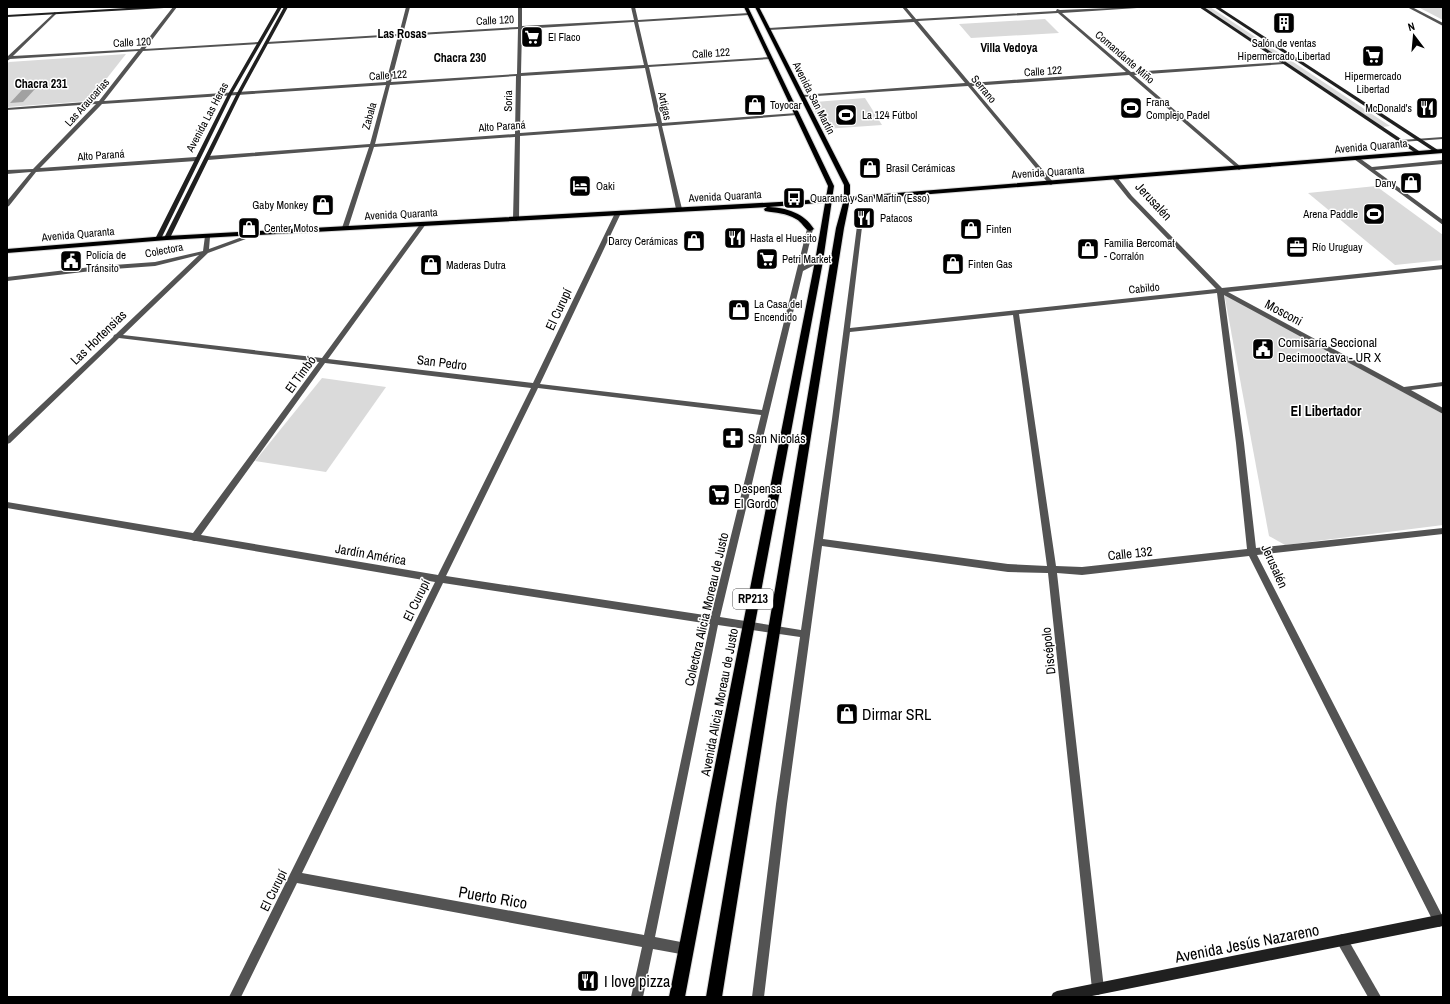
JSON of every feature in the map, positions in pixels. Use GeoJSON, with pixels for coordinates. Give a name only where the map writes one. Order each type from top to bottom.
{"type":"FeatureCollection","features":[{"type":"Feature","properties":{"kind":"highway","name":"Avenida Quaranta"},"geometry":{"type":"LineString","coordinates":[[7,251],[167,238],[846,199],[1441,151]]}},
{"type":"Feature","properties":{"kind":"highway"},"geometry":{"type":"LineString","coordinates":[[740,206],[776,210],[796,215],[808,225],[810,230]]}},
{"type":"Feature","properties":{"kind":"main road"},"geometry":{"type":"LineString","coordinates":[[7,16],[84,7]]}},
{"type":"Feature","properties":{"kind":"main road"},"geometry":{"type":"LineString","coordinates":[[7,11],[164,7]]}},
{"type":"Feature","properties":{"kind":"main road","name":"Avenida Las Heras"},"geometry":{"type":"LineString","coordinates":[[158,239],[196,159],[230,94],[280,7]]}},
{"type":"Feature","properties":{"kind":"main road","name":"Avenida Las Heras"},"geometry":{"type":"LineString","coordinates":[[167,238],[239,93],[286,7]]}},
{"type":"Feature","properties":{"kind":"main road","name":"Avenida San Martín"},"geometry":{"type":"LineString","coordinates":[[746,7],[831,186],[829,200]]}},
{"type":"Feature","properties":{"kind":"main road","name":"Avenida San Martín"},"geometry":{"type":"LineString","coordinates":[[757,7],[846,185],[846,199]]}},
{"type":"Feature","properties":{"kind":"main road"},"geometry":{"type":"LineString","coordinates":[[1201,7],[1419,153]]}},
{"type":"Feature","properties":{"kind":"main road"},"geometry":{"type":"LineString","coordinates":[[1216,7],[1420,140],[1441,151]]}},
{"type":"Feature","properties":{"kind":"main road","name":"RP213"},"geometry":{"type":"LineString","coordinates":[[714,997],[846,199]]}},
{"type":"Feature","properties":{"kind":"main road","name":"Avenida Alicia Moreau de Justo"},"geometry":{"type":"LineString","coordinates":[[677,997],[819,261],[829,200]]}},
{"type":"Feature","properties":{"kind":"main road","name":"Avenida Jesús Nazareno"},"geometry":{"type":"LineString","coordinates":[[1057,997],[1441,921]]}},
{"type":"Feature","properties":{"kind":"street","name":"Las Araucarias"},"geometry":{"type":"LineString","coordinates":[[7,205],[35,170],[100,102],[175,7]]}},
{"type":"Feature","properties":{"kind":"street","name":"Zabala"},"geometry":{"type":"LineString","coordinates":[[345,228],[372,146],[408,7]]}},
{"type":"Feature","properties":{"kind":"street","name":"Soria"},"geometry":{"type":"LineString","coordinates":[[516,219],[520,7]]}},
{"type":"Feature","properties":{"kind":"street","name":"Artigas"},"geometry":{"type":"LineString","coordinates":[[633,7],[679,209]]}},
{"type":"Feature","properties":{"kind":"street","name":"Serrano"},"geometry":{"type":"LineString","coordinates":[[904,7],[1051,183]]}},
{"type":"Feature","properties":{"kind":"street","name":"Comandante Miño"},"geometry":{"type":"LineString","coordinates":[[1053,7],[1239,168]]}},
{"type":"Feature","properties":{"kind":"street"},"geometry":{"type":"LineString","coordinates":[[769,29],[1137,7]]}},
{"type":"Feature","properties":{"kind":"street"},"geometry":{"type":"LineString","coordinates":[[1409,7],[1443,25]]}},
{"type":"Feature","properties":{"kind":"street"},"geometry":{"type":"LineString","coordinates":[[8,59],[57,9]]}},
{"type":"Feature","properties":{"kind":"street","name":"Calle 120"},"geometry":{"type":"LineString","coordinates":[[267,43],[749,14]]}},
{"type":"Feature","properties":{"kind":"street","name":"Calle 120"},"geometry":{"type":"LineString","coordinates":[[8,59],[259,43]]}},
{"type":"Feature","properties":{"kind":"street","name":"Calle 122"},"geometry":{"type":"LineString","coordinates":[[7,108],[770,58]]}},
{"type":"Feature","properties":{"kind":"street","name":"Calle 122"},"geometry":{"type":"LineString","coordinates":[[802,96],[1284,63]]}},
{"type":"Feature","properties":{"kind":"street","name":"Alto Paraná"},"geometry":{"type":"LineString","coordinates":[[208,158],[797,114]]}},
{"type":"Feature","properties":{"kind":"street"},"geometry":{"type":"LineString","coordinates":[[1402,141],[1443,138]]}},
{"type":"Feature","properties":{"kind":"street"},"geometry":{"type":"LineString","coordinates":[[1356,158],[1443,223]]}},
{"type":"Feature","properties":{"kind":"street","name":"Alto Paraná"},"geometry":{"type":"LineString","coordinates":[[7,172],[196,159]]}},
{"type":"Feature","properties":{"kind":"street"},"geometry":{"type":"LineString","coordinates":[[1370,169],[1443,162]]}},
{"type":"Feature","properties":{"kind":"street","name":"Jerusalén"},"geometry":{"type":"LineString","coordinates":[[1115,178],[1130,197],[1220,290],[1240,443],[1252,554],[1441,921]]}},
{"type":"Feature","properties":{"kind":"street","name":"El Curupí"},"geometry":{"type":"LineString","coordinates":[[236,997],[536,385],[618,213]]}},
{"type":"Feature","properties":{"kind":"street","name":"El Timbó"},"geometry":{"type":"LineString","coordinates":[[194,538],[423,224]]}},
{"type":"Feature","properties":{"kind":"street"},"geometry":{"type":"LineString","coordinates":[[758,997],[804,634],[819,542],[848,330],[859,227]]}},
{"type":"Feature","properties":{"kind":"street","name":"Colectora Alicia Moreau de Justo"},"geometry":{"type":"LineString","coordinates":[[637,997],[716,620],[810,230]]}},
{"type":"Feature","properties":{"kind":"street","name":"Las Hortensias"},"geometry":{"type":"LineString","coordinates":[[7,441],[206,252],[255,234]]}},
{"type":"Feature","properties":{"kind":"street"},"geometry":{"type":"LineString","coordinates":[[206,252],[207,236]]}},
{"type":"Feature","properties":{"kind":"street","name":"Colectora"},"geometry":{"type":"LineString","coordinates":[[7,279],[100,268],[155,264],[206,252]]}},
{"type":"Feature","properties":{"kind":"street"},"geometry":{"type":"LineString","coordinates":[[800,270],[819,261]]}},
{"type":"Feature","properties":{"kind":"street","name":"Cabildo"},"geometry":{"type":"LineString","coordinates":[[848,330],[1443,267]]}},
{"type":"Feature","properties":{"kind":"street","name":"Mosconi"},"geometry":{"type":"LineString","coordinates":[[1220,290],[1443,411]]}},
{"type":"Feature","properties":{"kind":"street","name":"Discépolo"},"geometry":{"type":"LineString","coordinates":[[1016,312],[1052,570],[1098,989]]}},
{"type":"Feature","properties":{"kind":"street","name":"San Pedro"},"geometry":{"type":"LineString","coordinates":[[116,336],[766,413]]}},
{"type":"Feature","properties":{"kind":"street"},"geometry":{"type":"LineString","coordinates":[[1403,389],[1443,384]]}},
{"type":"Feature","properties":{"kind":"street","name":"Jardín América"},"geometry":{"type":"LineString","coordinates":[[7,505],[441,579],[804,634]]}},
{"type":"Feature","properties":{"kind":"street","name":"Calle 132"},"geometry":{"type":"LineString","coordinates":[[819,542],[1008,568],[1082,571],[1252,554],[1443,531]]}},
{"type":"Feature","properties":{"kind":"street","name":"Puerto Rico"},"geometry":{"type":"LineString","coordinates":[[295,877],[686,949]]}},
{"type":"Feature","properties":{"kind":"street"},"geometry":{"type":"LineString","coordinates":[[1342,940],[1375,997]]}},
{"type":"Feature","properties":{"kind":"shaded area"},"geometry":{"type":"Polygon","coordinates":[[[1204,7],[1210,7],[1390,126],[1383,127],[1204,7]]]}},
{"type":"Feature","properties":{"kind":"shaded area"},"geometry":{"type":"Polygon","coordinates":[[[1418,7],[1443,7],[1443,20],[1418,7]]]}},
{"type":"Feature","properties":{"kind":"shaded area"},"geometry":{"type":"Polygon","coordinates":[[[1045,19],[1059,33],[971,38],[959,24],[1045,19]]]}},
{"type":"Feature","properties":{"kind":"shaded area"},"geometry":{"type":"Polygon","coordinates":[[[126,54],[89,101],[7,107],[7,64],[9,62],[126,54]]]}},
{"type":"Feature","properties":{"kind":"shaded area"},"geometry":{"type":"Polygon","coordinates":[[[35,89],[23,102],[10,103],[22,90],[35,89]]]}},
{"type":"Feature","properties":{"kind":"shaded area","name":"La 124 Fútbol"},"geometry":{"type":"Polygon","coordinates":[[[865,98],[882,125],[825,129],[811,105],[815,102],[865,98]]]}},
{"type":"Feature","properties":{"kind":"shaded area","name":"Arena Paddle"},"geometry":{"type":"Polygon","coordinates":[[[1376,186],[1443,235],[1443,260],[1395,265],[1308,193],[1376,186]]]}},
{"type":"Feature","properties":{"kind":"shaded area"},"geometry":{"type":"Polygon","coordinates":[[[1224,293],[1443,414],[1443,525],[1285,545],[1269,536],[1224,293]]]}},
{"type":"Feature","properties":{"kind":"shaded area"},"geometry":{"type":"Polygon","coordinates":[[[322,378],[386,387],[326,472],[255,461],[322,378]]]}},
{"type":"Feature","properties":{"kind":"place","name":"Salón de ventas Hipermercado Libertad"},"geometry":{"type":"Point","coordinates":[1284,23]}},
{"type":"Feature","properties":{"kind":"place","name":"El Flaco"},"geometry":{"type":"Point","coordinates":[532,37]}},
{"type":"Feature","properties":{"kind":"place","name":"Hipermercado Libertad"},"geometry":{"type":"Point","coordinates":[1373,56]}},
{"type":"Feature","properties":{"kind":"place","name":"Toyocar"},"geometry":{"type":"Point","coordinates":[755,105]}},
{"type":"Feature","properties":{"kind":"place","name":"Frana Complejo Padel"},"geometry":{"type":"Point","coordinates":[1131,108]}},
{"type":"Feature","properties":{"kind":"place","name":"McDonald's"},"geometry":{"type":"Point","coordinates":[1427,108]}},
{"type":"Feature","properties":{"kind":"place","name":"La 124 Fútbol"},"geometry":{"type":"Point","coordinates":[846,115]}},
{"type":"Feature","properties":{"kind":"place","name":"Brasil Cerámicas"},"geometry":{"type":"Point","coordinates":[870,168]}},
{"type":"Feature","properties":{"kind":"place","name":"Dany"},"geometry":{"type":"Point","coordinates":[1411,183]}},
{"type":"Feature","properties":{"kind":"place","name":"Oaki"},"geometry":{"type":"Point","coordinates":[580,186]}},
{"type":"Feature","properties":{"kind":"place","name":"Quaranta y San Martín (Esso)"},"geometry":{"type":"Point","coordinates":[794,198]}},
{"type":"Feature","properties":{"kind":"place","name":"Gaby Monkey"},"geometry":{"type":"Point","coordinates":[323,205]}},
{"type":"Feature","properties":{"kind":"place","name":"Arena Paddle"},"geometry":{"type":"Point","coordinates":[1374,214]}},
{"type":"Feature","properties":{"kind":"place","name":"Patacos"},"geometry":{"type":"Point","coordinates":[864,218]}},
{"type":"Feature","properties":{"kind":"place","name":"Center Motos"},"geometry":{"type":"Point","coordinates":[249,228]}},
{"type":"Feature","properties":{"kind":"place","name":"Finten"},"geometry":{"type":"Point","coordinates":[971,229]}},
{"type":"Feature","properties":{"kind":"place","name":"Hasta el Huesito"},"geometry":{"type":"Point","coordinates":[735,238]}},
{"type":"Feature","properties":{"kind":"place","name":"Darcy Cerámicas"},"geometry":{"type":"Point","coordinates":[694,241]}},
{"type":"Feature","properties":{"kind":"place","name":"Río Uruguay"},"geometry":{"type":"Point","coordinates":[1297,247]}},
{"type":"Feature","properties":{"kind":"place","name":"Familia Bercomat - Corralón"},"geometry":{"type":"Point","coordinates":[1088,249]}},
{"type":"Feature","properties":{"kind":"place","name":"Petri Market"},"geometry":{"type":"Point","coordinates":[767,259]}},
{"type":"Feature","properties":{"kind":"place","name":"Policía de Tránsito"},"geometry":{"type":"Point","coordinates":[71,261]}},
{"type":"Feature","properties":{"kind":"place","name":"Finten Gas"},"geometry":{"type":"Point","coordinates":[953,264]}},
{"type":"Feature","properties":{"kind":"place","name":"Maderas Dutra"},"geometry":{"type":"Point","coordinates":[431,265]}},
{"type":"Feature","properties":{"kind":"place","name":"La Casa del Encendido"},"geometry":{"type":"Point","coordinates":[739,310]}},
{"type":"Feature","properties":{"kind":"place","name":"Comisaría Seccional Decimooctava - UR X"},"geometry":{"type":"Point","coordinates":[1263,349]}},
{"type":"Feature","properties":{"kind":"place","name":"San Nicolás"},"geometry":{"type":"Point","coordinates":[733,438]}},
{"type":"Feature","properties":{"kind":"place","name":"Despensa El Gordo"},"geometry":{"type":"Point","coordinates":[719,495]}},
{"type":"Feature","properties":{"kind":"place","name":"Dirmar SRL"},"geometry":{"type":"Point","coordinates":[847,714]}},
{"type":"Feature","properties":{"kind":"place","name":"I love pizza"},"geometry":{"type":"Point","coordinates":[588,981]}},
{"type":"Feature","properties":{"kind":"district","name":"Las Rosas"},"geometry":{"type":"Point","coordinates":[402,34]}},
{"type":"Feature","properties":{"kind":"district","name":"Villa Vedoya"},"geometry":{"type":"Point","coordinates":[1009,48]}},
{"type":"Feature","properties":{"kind":"district","name":"Chacra 230"},"geometry":{"type":"Point","coordinates":[460,58]}},
{"type":"Feature","properties":{"kind":"district","name":"Chacra 231"},"geometry":{"type":"Point","coordinates":[41,84]}},
{"type":"Feature","properties":{"kind":"district","name":"El Libertador"},"geometry":{"type":"Point","coordinates":[1326,411]}}]}
